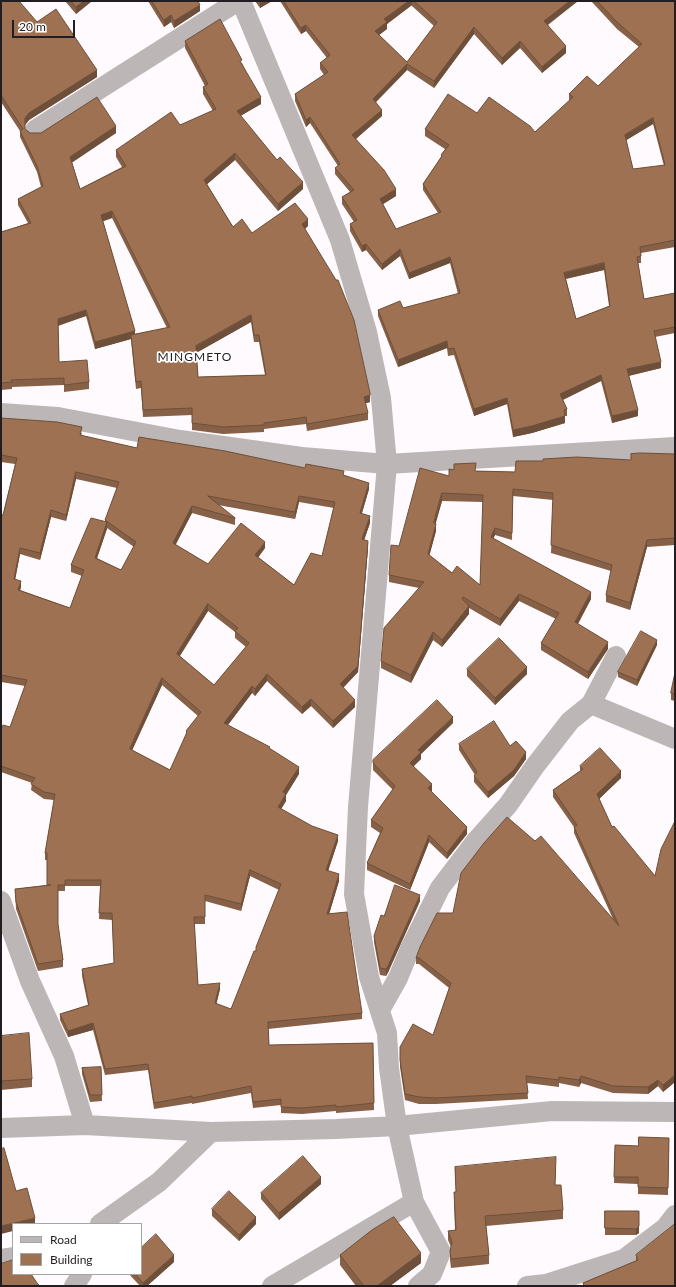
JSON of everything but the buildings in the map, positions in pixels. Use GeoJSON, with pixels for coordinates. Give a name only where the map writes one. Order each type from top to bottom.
{"type":"FeatureCollection","features":[{"type":"Feature","properties":{"kind":"street"},"geometry":{"type":"LineString","coordinates":[[35,130],[238,1]]}},
{"type":"Feature","properties":{"kind":"street"},"geometry":{"type":"LineString","coordinates":[[241,1],[340,240],[367,332],[381,398],[387,464],[358,806],[354,894],[369,977],[387,1033],[389,1068],[397,1126],[414,1202],[441,1252],[432,1274],[418,1286]]}},
{"type":"Feature","properties":{"kind":"street"},"geometry":{"type":"LineString","coordinates":[[1,413],[58,417],[180,440],[302,457],[387,464],[675,447]]}},
{"type":"Feature","properties":{"kind":"street"},"geometry":{"type":"LineString","coordinates":[[380,1010],[398,978],[410,949],[440,888],[475,842],[508,805],[535,766],[570,721],[590,704],[616,656]]}},
{"type":"Feature","properties":{"kind":"street"},"geometry":{"type":"LineString","coordinates":[[590,704],[675,739]]}},
{"type":"Feature","properties":{"kind":"street"},"geometry":{"type":"LineString","coordinates":[[1,901],[30,981],[64,1056],[85,1125]]}},
{"type":"Feature","properties":{"kind":"street"},"geometry":{"type":"LineString","coordinates":[[1,1128],[85,1125],[211,1132],[397,1126],[552,1111],[675,1112]]}},
{"type":"Feature","properties":{"kind":"street"},"geometry":{"type":"LineString","coordinates":[[101,1223],[159,1182],[211,1132]]}},
{"type":"Feature","properties":{"kind":"street"},"geometry":{"type":"LineString","coordinates":[[272,1286],[414,1202]]}},
{"type":"Feature","properties":{"kind":"street"},"geometry":{"type":"LineString","coordinates":[[116,1223],[127,1204]]}},
{"type":"Feature","properties":{"kind":"street"},"geometry":{"type":"LineString","coordinates":[[527,1286],[546,1284],[624,1259],[665,1228],[675,1215]]}},
{"type":"Feature","properties":{"kind":"street"},"geometry":{"type":"LineString","coordinates":[[1,1259],[12,1257]]}},
{"type":"Feature","properties":{"kind":"street"},"geometry":{"type":"LineString","coordinates":[[74,1286],[81,1275]]}},
{"type":"Feature","properties":{"kind":"district","name":"MINGMETO"},"geometry":{"type":"Point","coordinates":[195,357]}}]}
